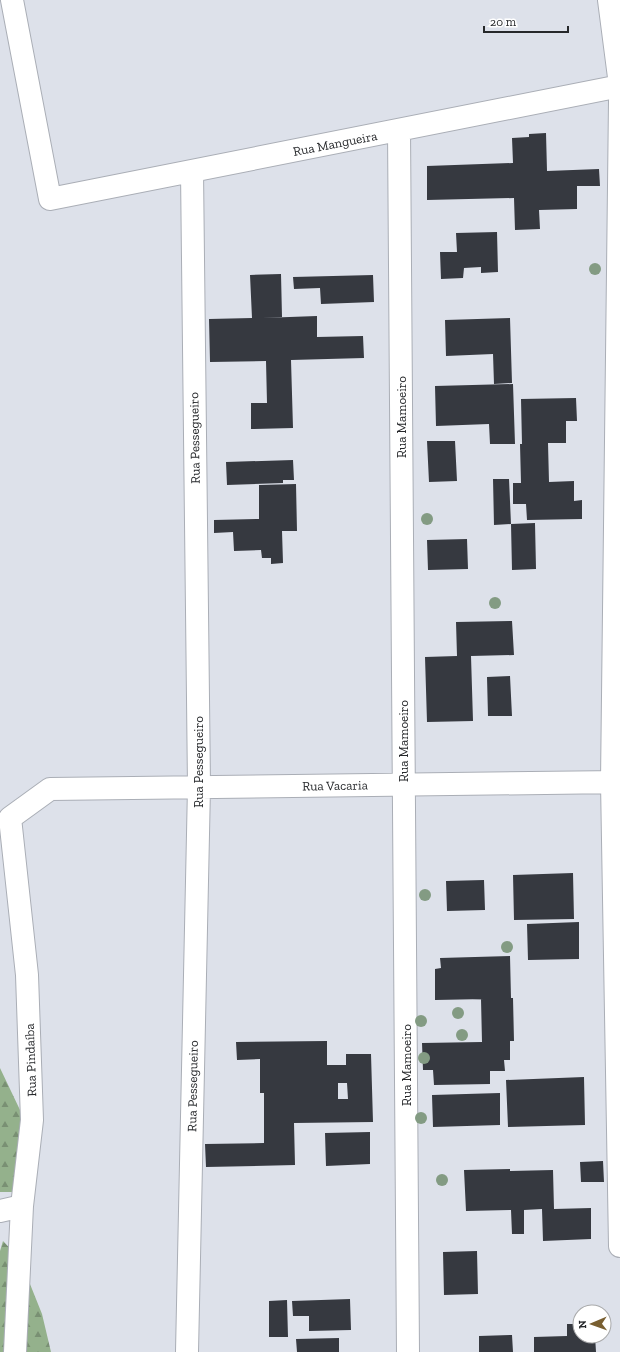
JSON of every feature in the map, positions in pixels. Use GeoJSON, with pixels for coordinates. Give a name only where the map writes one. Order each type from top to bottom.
{"type":"FeatureCollection","features":[{"type":"Feature","properties":{"kind":"street","name":"Rua Mangueira"},"geometry":{"type":"LineString","coordinates":[[12,0],[50,199],[620,85]]}},
{"type":"Feature","properties":{"kind":"street"},"geometry":{"type":"LineString","coordinates":[[609,0],[620,85]]}},
{"type":"Feature","properties":{"kind":"street"},"geometry":{"type":"LineString","coordinates":[[620,101],[616,782],[620,1246]]}},
{"type":"Feature","properties":{"kind":"street","name":"Rua Mamoeiro"},"geometry":{"type":"LineString","coordinates":[[399,130],[408,1352]]}},
{"type":"Feature","properties":{"kind":"street","name":"Rua Pessegueiro"},"geometry":{"type":"LineString","coordinates":[[187,1352],[199,787],[192,171]]}},
{"type":"Feature","properties":{"kind":"street","name":"Rua Vacaria"},"geometry":{"type":"LineString","coordinates":[[50,789],[616,782]]}},
{"type":"Feature","properties":{"kind":"street","name":"Rua Pindaíba"},"geometry":{"type":"LineString","coordinates":[[15,1352],[22,1206],[32,1112],[27,975],[10,818],[50,789]]}},
{"type":"Feature","properties":{"kind":"street"},"geometry":{"type":"LineString","coordinates":[[0,1211],[22,1206]]}},
{"type":"Feature","properties":{"kind":"green space"},"geometry":{"type":"Polygon","coordinates":[[[0,1068],[20,1110],[28,1146],[18,1192],[0,1192],[0,1068]]]}},
{"type":"Feature","properties":{"kind":"green space"},"geometry":{"type":"Polygon","coordinates":[[[3,1241],[20,1259],[42,1314],[51,1352],[0,1352],[0,1251],[3,1241]]]}},
{"type":"Feature","properties":{"kind":"building"},"geometry":{"type":"Polygon","coordinates":[[[546,133],[547,171],[599,169],[600,186],[577,186],[577,209],[539,210],[540,229],[515,230],[514,198],[427,200],[427,166],[513,163],[512,138],[529,137],[529,134],[546,133]]]}},
{"type":"Feature","properties":{"kind":"building"},"geometry":{"type":"Polygon","coordinates":[[[497,232],[498,272],[481,273],[481,267],[464,268],[463,278],[441,279],[440,252],[457,252],[456,233],[497,232]]]}},
{"type":"Feature","properties":{"kind":"building"},"geometry":{"type":"Polygon","coordinates":[[[281,274],[282,317],[262,318],[317,316],[317,337],[363,336],[364,358],[291,360],[293,428],[251,429],[251,403],[267,403],[266,361],[210,362],[209,319],[252,318],[250,275],[281,274]]]}},
{"type":"Feature","properties":{"kind":"building"},"geometry":{"type":"Polygon","coordinates":[[[373,275],[374,302],[321,304],[320,288],[294,289],[293,277],[373,275]]]}},
{"type":"Feature","properties":{"kind":"building"},"geometry":{"type":"Polygon","coordinates":[[[510,318],[512,383],[494,384],[493,354],[446,356],[445,320],[510,318]]]}},
{"type":"Feature","properties":{"kind":"building"},"geometry":{"type":"Polygon","coordinates":[[[513,384],[515,444],[490,444],[489,424],[436,426],[435,386],[513,384]]]}},
{"type":"Feature","properties":{"kind":"building"},"geometry":{"type":"Polygon","coordinates":[[[576,398],[577,421],[566,421],[566,443],[548,443],[549,482],[574,481],[574,501],[582,500],[582,519],[527,520],[526,504],[513,504],[513,483],[521,483],[521,399],[576,398]]]}},
{"type":"Feature","properties":{"kind":"building"},"geometry":{"type":"Polygon","coordinates":[[[427,441],[455,441],[457,481],[429,482],[427,441]]]}},
{"type":"Feature","properties":{"kind":"building"},"geometry":{"type":"Polygon","coordinates":[[[293,460],[294,480],[283,480],[283,483],[227,485],[226,462],[293,460]]]}},
{"type":"Feature","properties":{"kind":"building"},"geometry":{"type":"Polygon","coordinates":[[[493,479],[509,479],[511,524],[494,525],[493,479]]]}},
{"type":"Feature","properties":{"kind":"building"},"geometry":{"type":"Polygon","coordinates":[[[296,484],[297,531],[282,531],[283,563],[271,564],[271,558],[262,558],[261,550],[234,551],[233,532],[214,533],[214,520],[259,519],[259,485],[296,484]]]}},
{"type":"Feature","properties":{"kind":"building"},"geometry":{"type":"Polygon","coordinates":[[[535,523],[536,569],[512,570],[511,524],[535,523]]]}},
{"type":"Feature","properties":{"kind":"building"},"geometry":{"type":"Polygon","coordinates":[[[467,539],[468,569],[428,570],[427,540],[467,539]]]}},
{"type":"Feature","properties":{"kind":"building"},"geometry":{"type":"Polygon","coordinates":[[[512,621],[514,655],[471,656],[473,721],[427,722],[425,657],[457,656],[456,622],[512,621]]]}},
{"type":"Feature","properties":{"kind":"building"},"geometry":{"type":"Polygon","coordinates":[[[510,676],[512,716],[488,716],[487,677],[510,676]]]}},
{"type":"Feature","properties":{"kind":"building"},"geometry":{"type":"Polygon","coordinates":[[[573,873],[574,919],[514,920],[513,875],[573,873]]]}},
{"type":"Feature","properties":{"kind":"building"},"geometry":{"type":"Polygon","coordinates":[[[484,880],[485,910],[447,911],[446,881],[484,880]]]}},
{"type":"Feature","properties":{"kind":"building"},"geometry":{"type":"Polygon","coordinates":[[[579,922],[579,959],[528,960],[527,924],[579,922]]]}},
{"type":"Feature","properties":{"kind":"building"},"geometry":{"type":"Polygon","coordinates":[[[510,956],[514,1041],[510,1041],[510,1060],[504,1060],[505,1071],[490,1071],[490,1084],[434,1085],[433,1070],[423,1070],[422,1043],[482,1042],[481,999],[435,1000],[435,969],[441,968],[440,958],[510,956]]]}},
{"type":"Feature","properties":{"kind":"building"},"geometry":{"type":"Polygon","coordinates":[[[327,1041],[327,1065],[346,1065],[346,1054],[371,1054],[373,1122],[294,1123],[295,1165],[206,1167],[205,1144],[264,1143],[264,1093],[260,1093],[260,1059],[237,1060],[236,1042],[327,1041]],[[338,1083],[338,1099],[348,1099],[347,1083],[338,1083]]]}},
{"type":"Feature","properties":{"kind":"building"},"geometry":{"type":"Polygon","coordinates":[[[584,1077],[585,1125],[508,1127],[506,1080],[584,1077]]]}},
{"type":"Feature","properties":{"kind":"building"},"geometry":{"type":"Polygon","coordinates":[[[500,1093],[500,1125],[433,1127],[432,1095],[500,1093]]]}},
{"type":"Feature","properties":{"kind":"building"},"geometry":{"type":"Polygon","coordinates":[[[370,1132],[370,1164],[326,1166],[325,1133],[370,1132]]]}},
{"type":"Feature","properties":{"kind":"building"},"geometry":{"type":"Polygon","coordinates":[[[603,1161],[604,1182],[581,1182],[580,1162],[603,1161]]]}},
{"type":"Feature","properties":{"kind":"building"},"geometry":{"type":"Polygon","coordinates":[[[510,1169],[510,1171],[553,1170],[554,1209],[591,1208],[591,1239],[543,1241],[542,1209],[524,1210],[524,1234],[512,1234],[511,1210],[466,1211],[464,1170],[510,1169]]]}},
{"type":"Feature","properties":{"kind":"building"},"geometry":{"type":"Polygon","coordinates":[[[477,1251],[478,1294],[444,1295],[443,1252],[477,1251]]]}},
{"type":"Feature","properties":{"kind":"building"},"geometry":{"type":"Polygon","coordinates":[[[350,1299],[351,1330],[309,1331],[309,1316],[293,1316],[292,1301],[350,1299]]]}},
{"type":"Feature","properties":{"kind":"building"},"geometry":{"type":"Polygon","coordinates":[[[287,1300],[288,1337],[269,1337],[269,1301],[287,1300]]]}},
{"type":"Feature","properties":{"kind":"building"},"geometry":{"type":"Polygon","coordinates":[[[567,1324],[572,1324],[572,1344],[596,1344],[596,1352],[534,1352],[534,1337],[567,1336],[567,1324]]]}},
{"type":"Feature","properties":{"kind":"building"},"geometry":{"type":"Polygon","coordinates":[[[512,1335],[513,1352],[479,1352],[479,1336],[512,1335]]]}},
{"type":"Feature","properties":{"kind":"building"},"geometry":{"type":"Polygon","coordinates":[[[339,1338],[339,1352],[297,1352],[296,1339],[339,1338]]]}}]}
